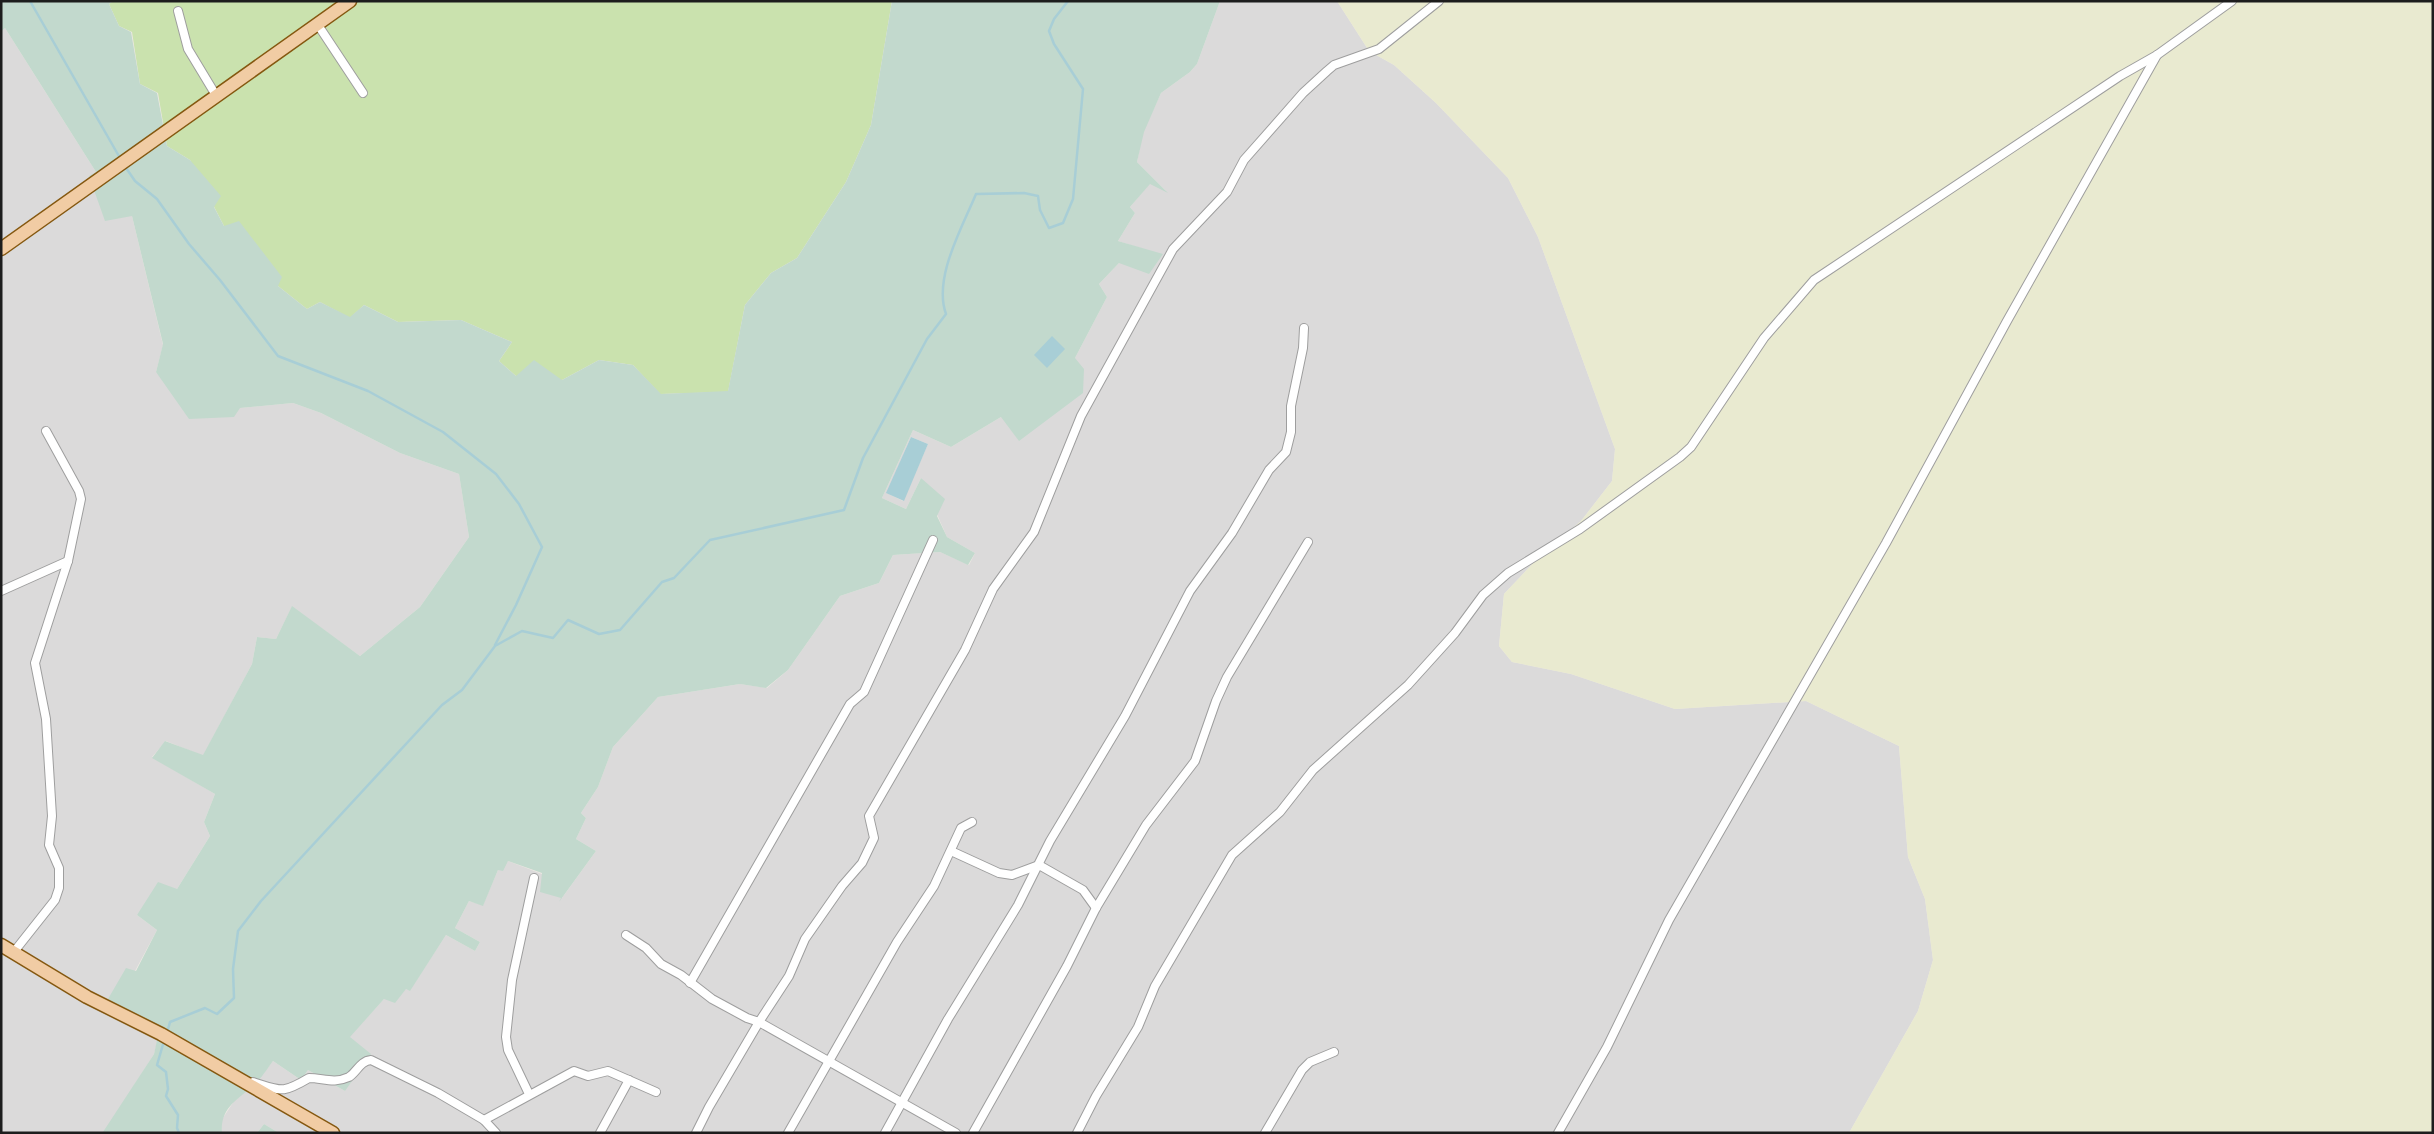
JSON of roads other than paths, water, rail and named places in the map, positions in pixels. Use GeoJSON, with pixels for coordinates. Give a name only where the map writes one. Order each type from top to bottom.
{"type":"FeatureCollection","features":[{"type":"Feature","properties":{"kind":"main road"},"geometry":{"type":"LineString","coordinates":[[1,249],[318,25],[337,6],[350,1]]}},
{"type":"Feature","properties":{"kind":"main road"},"geometry":{"type":"LineString","coordinates":[[1,945],[86,997],[166,1037],[333,1133]]}},
{"type":"Feature","properties":{"kind":"street"},"geometry":{"type":"LineString","coordinates":[[696,1133],[708,1107],[789,976],[805,939],[842,886],[862,863],[874,838],[869,816],[965,650],[993,589],[1034,532],[1084,411],[1170,254],[1230,189],[1244,160],[1326,71],[1334,65],[1379,49],[1439,1]]}},
{"type":"Feature","properties":{"kind":"street"},"geometry":{"type":"LineString","coordinates":[[1077,1133],[1096,1096],[1138,1027],[1156,986],[1228,860],[1280,812],[1316,767],[1408,684],[1455,633],[1484,596],[1524,562],[1580,529],[1685,452],[1699,437],[1764,338],[1814,280],[2120,76],[2157,55],[2232,1]]}},
{"type":"Feature","properties":{"kind":"street"},"geometry":{"type":"LineString","coordinates":[[178,11],[188,49],[217,97]]}},
{"type":"Feature","properties":{"kind":"street"},"geometry":{"type":"LineString","coordinates":[[318,25],[363,93]]}},
{"type":"Feature","properties":{"kind":"street"},"geometry":{"type":"LineString","coordinates":[[1558,1133],[1606,1047],[1669,920],[1886,543],[2007,321],[2157,55]]}},
{"type":"Feature","properties":{"kind":"street"},"geometry":{"type":"LineString","coordinates":[[885,1133],[948,1019],[1018,905],[1050,841],[1125,716],[1190,591],[1232,533],[1269,470],[1286,452],[1292,432],[1291,402],[1303,348],[1304,328]]}},
{"type":"Feature","properties":{"kind":"street"},"geometry":{"type":"LineString","coordinates":[[13,953],[55,900],[59,888],[59,868],[49,845],[52,816],[46,719],[35,663],[68,561],[81,499],[79,491],[46,431]]}},
{"type":"Feature","properties":{"kind":"street"},"geometry":{"type":"LineString","coordinates":[[690,984],[850,704],[864,692],[933,540]]}},
{"type":"Feature","properties":{"kind":"street"},"geometry":{"type":"LineString","coordinates":[[973,1133],[1067,966],[1096,908],[1146,825],[1196,762],[1216,701],[1229,674],[1308,542]]}},
{"type":"Feature","properties":{"kind":"street"},"geometry":{"type":"LineString","coordinates":[[1,591],[68,561]]}},
{"type":"Feature","properties":{"kind":"street"},"geometry":{"type":"LineString","coordinates":[[788,1133],[828,1061],[879,977],[897,942],[934,886],[962,826],[972,822]]}},
{"type":"Feature","properties":{"kind":"street"},"geometry":{"type":"LineString","coordinates":[[951,851],[999,873],[1012,875],[1039,865],[1083,890],[1096,908]]}},
{"type":"Feature","properties":{"kind":"street"},"geometry":{"type":"LineString","coordinates":[[529,1094],[508,1050],[506,1037],[512,980],[534,878]]}},
{"type":"Feature","properties":{"kind":"street"},"geometry":{"type":"LineString","coordinates":[[626,935],[646,948],[661,964],[681,975],[690,984],[747,1018],[759,1022],[956,1133]]}},
{"type":"Feature","properties":{"kind":"street"},"geometry":{"type":"LineString","coordinates":[[1265,1133],[1302,1070],[1310,1062],[1334,1052]]}},
{"type":"Feature","properties":{"kind":"street"},"geometry":{"type":"LineString","coordinates":[[236,1077],[282,1091],[296,1087],[309,1078],[334,1081],[348,1077],[363,1063],[371,1060],[438,1093],[484,1120],[494,1132]]}},
{"type":"Feature","properties":{"kind":"street"},"geometry":{"type":"LineString","coordinates":[[484,1120],[574,1071],[588,1076],[608,1071],[656,1092]]}},
{"type":"Feature","properties":{"kind":"street"},"geometry":{"type":"LineString","coordinates":[[600,1133],[629,1080]]}},
{"type":"Feature","properties":{"kind":"water"},"geometry":{"type":"Polygon","coordinates":[[[1052,336],[1065,349],[1047,368],[1034,355],[1052,336]]]}},
{"type":"Feature","properties":{"kind":"water"},"geometry":{"type":"Polygon","coordinates":[[[911,437],[928,444],[904,501],[886,493],[911,437]]]}},
{"type":"Feature","properties":{"kind":"waterway"},"geometry":{"type":"LineString","coordinates":[[30,1],[120,158]]}},
{"type":"Feature","properties":{"kind":"waterway"},"geometry":{"type":"LineString","coordinates":[[167,1033],[170,1022],[205,1008],[217,1014],[234,998],[233,969],[238,931],[261,901],[442,705],[462,690],[495,646],[522,631],[553,638],[568,620],[599,634],[620,630],[662,582],[674,578],[710,540],[844,510],[863,458],[927,339],[946,314],[943,300],[946,269],[957,237],[976,194],[1024,193],[1038,196],[1040,210],[1049,228],[1063,223],[1073,199],[1083,89],[1054,44],[1049,31],[1054,19],[1068,1]]}},
{"type":"Feature","properties":{"kind":"waterway"},"geometry":{"type":"LineString","coordinates":[[124,165],[135,181],[157,199],[189,244],[220,280],[278,356],[368,391],[443,432],[496,474],[519,504],[542,547],[516,605],[495,645]]}},
{"type":"Feature","properties":{"kind":"waterway"},"geometry":{"type":"LineString","coordinates":[[164,1041],[157,1065],[166,1072],[168,1089],[166,1096],[178,1115],[177,1128],[179,1133]]}}]}
